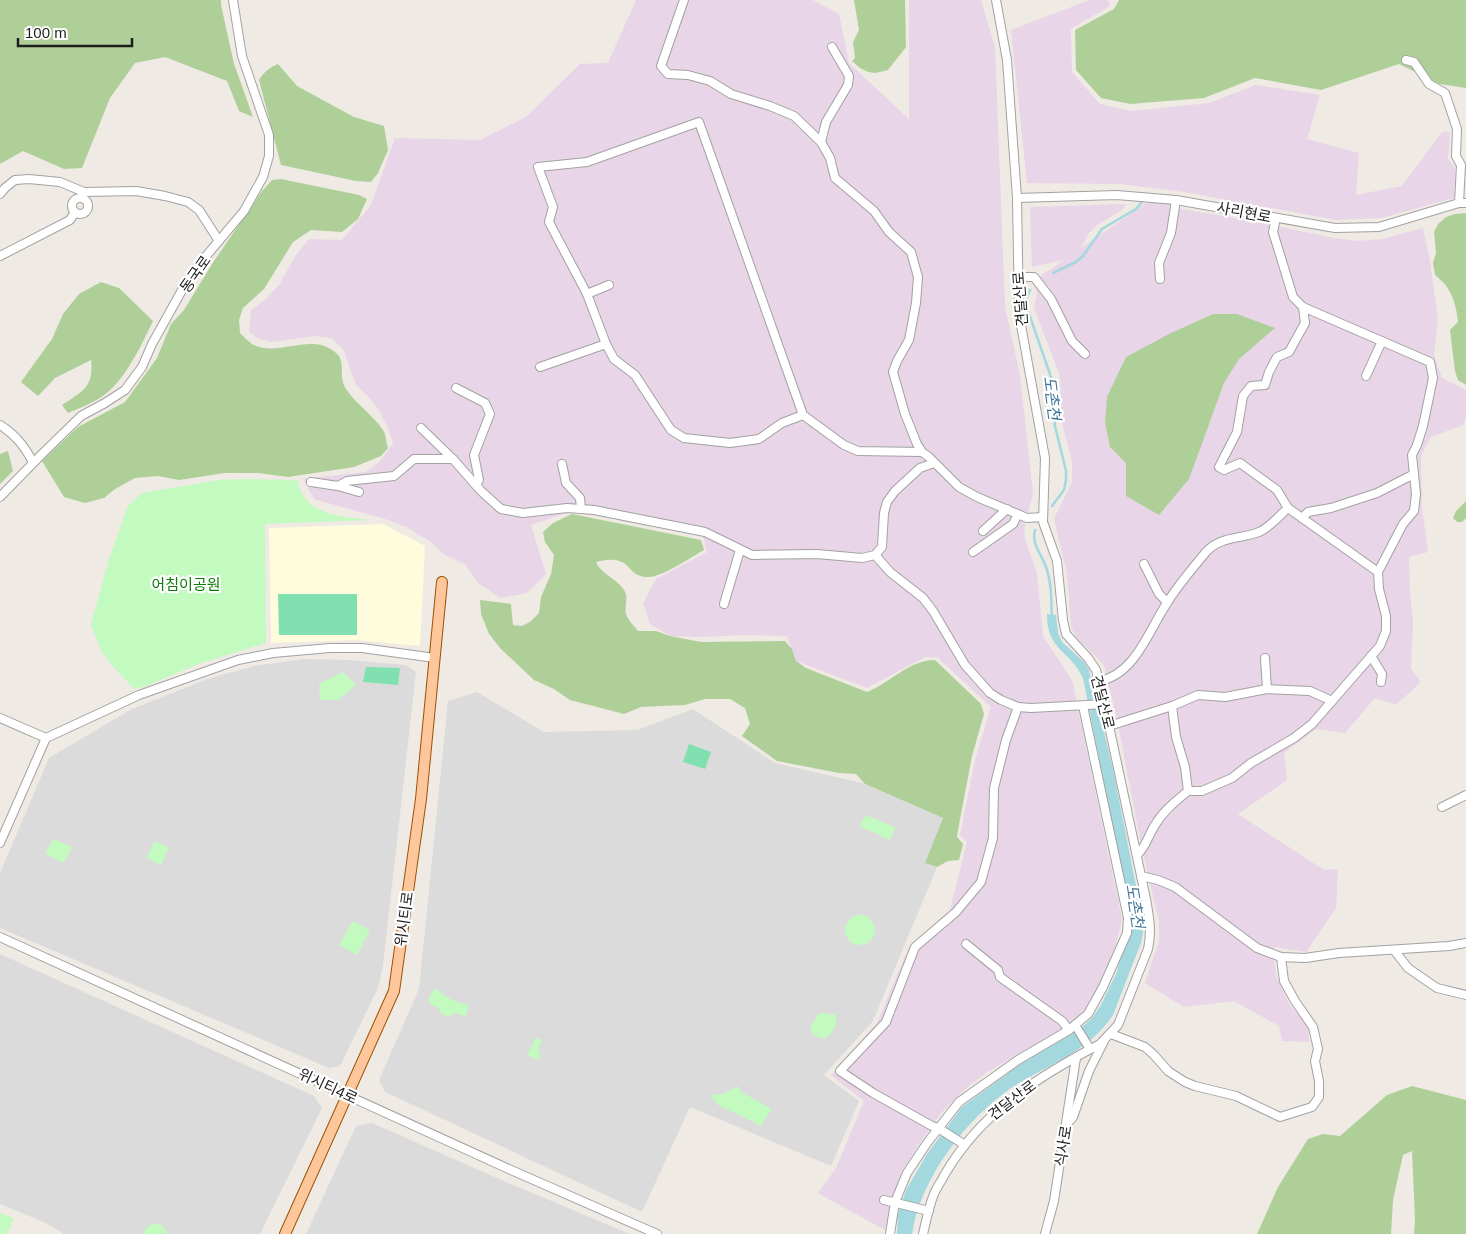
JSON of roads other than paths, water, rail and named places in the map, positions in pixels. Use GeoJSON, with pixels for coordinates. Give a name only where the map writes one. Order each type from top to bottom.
{"type":"FeatureCollection","features":[{"type":"Feature","properties":{"kind":"main road","name":"위시티로"},"geometry":{"type":"LineString","coordinates":[[285,1234],[394,991],[421,799],[442,582]]}},
{"type":"Feature","properties":{"kind":"street","name":"동국로"},"geometry":{"type":"LineString","coordinates":[[0,497],[81,416],[105,404],[125,390],[142,367],[152,344],[191,274],[244,211],[263,177],[269,156],[269,135],[242,56],[234,0]]}},
{"type":"Feature","properties":{"kind":"street"},"geometry":{"type":"LineString","coordinates":[[684,0],[661,66],[668,74],[688,75],[710,81],[731,94],[770,106],[794,116],[821,142],[830,158],[835,178],[874,211],[889,232],[910,252],[918,277],[916,303],[909,340],[893,372],[904,414],[922,452],[930,457],[960,487],[977,497],[1026,518],[1043,517]]}},
{"type":"Feature","properties":{"kind":"street","name":"견달산로"},"geometry":{"type":"LineString","coordinates":[[923,1234],[926,1211],[934,1193],[963,1144],[1008,1101],[1104,1040],[1118,1025],[1150,941],[1150,921],[1099,681],[1096,670],[1088,658],[1069,639],[1065,629],[1057,561],[1043,517],[1045,458],[1019,314],[1018,198],[1007,60],[996,0]]}},
{"type":"Feature","properties":{"kind":"street"},"geometry":{"type":"LineString","coordinates":[[821,142],[826,122],[848,85],[848,76],[832,47]]}},
{"type":"Feature","properties":{"kind":"street"},"geometry":{"type":"LineString","coordinates":[[1406,60],[1414,62],[1429,84],[1445,93],[1457,129],[1456,156],[1461,166],[1463,203]]}},
{"type":"Feature","properties":{"kind":"street"},"geometry":{"type":"LineString","coordinates":[[803,415],[782,423],[759,439],[730,443],[684,438],[671,430],[635,375],[614,359],[606,344],[587,294],[549,222],[553,207],[538,167],[587,162],[699,122],[803,415],[844,445],[858,451],[922,452]]}},
{"type":"Feature","properties":{"kind":"street"},"geometry":{"type":"LineString","coordinates":[[0,194],[15,180],[29,179],[60,182],[83,195],[136,191],[188,202],[199,210],[219,241]]}},
{"type":"Feature","properties":{"kind":"street"},"geometry":{"type":"LineString","coordinates":[[0,256],[70,220],[75,212],[82,213],[87,208],[83,195]]}},
{"type":"Feature","properties":{"kind":"street","name":"사리현로"},"geometry":{"type":"LineString","coordinates":[[1018,198],[1118,195],[1176,200],[1335,228],[1380,227],[1463,203]]}},
{"type":"Feature","properties":{"kind":"street"},"geometry":{"type":"LineString","coordinates":[[1160,278],[1159,263],[1171,233],[1176,200]]}},
{"type":"Feature","properties":{"kind":"street"},"geometry":{"type":"LineString","coordinates":[[1137,855],[1142,850],[1155,824],[1168,808],[1188,791],[1202,791],[1232,778],[1294,738],[1312,724],[1380,646],[1386,631],[1386,616],[1379,589],[1378,572],[1403,524],[1414,511],[1416,494],[1412,455],[1423,426],[1433,378],[1430,362],[1303,307],[1293,297],[1273,232],[1276,218]]}},
{"type":"Feature","properties":{"kind":"street"},"geometry":{"type":"LineString","coordinates":[[1018,277],[1034,277],[1050,299],[1072,341],[1085,354]]}},
{"type":"Feature","properties":{"kind":"street"},"geometry":{"type":"LineString","coordinates":[[587,294],[610,285]]}},
{"type":"Feature","properties":{"kind":"street"},"geometry":{"type":"LineString","coordinates":[[1303,307],[1304,323],[1289,352],[1277,357],[1265,385],[1251,386],[1243,396],[1237,432],[1219,467],[1224,470],[1240,463],[1277,490],[1288,508],[1378,572]]}},
{"type":"Feature","properties":{"kind":"street"},"geometry":{"type":"LineString","coordinates":[[1366,376],[1382,341]]}},
{"type":"Feature","properties":{"kind":"street"},"geometry":{"type":"LineString","coordinates":[[540,367],[606,344]]}},
{"type":"Feature","properties":{"kind":"street"},"geometry":{"type":"LineString","coordinates":[[456,388],[485,403],[490,414],[474,455],[479,480],[476,485]]}},
{"type":"Feature","properties":{"kind":"street"},"geometry":{"type":"LineString","coordinates":[[0,426],[12,433],[21,442],[34,462]]}},
{"type":"Feature","properties":{"kind":"street"},"geometry":{"type":"LineString","coordinates":[[421,428],[501,509],[523,513],[567,508],[594,510],[705,532],[752,555],[817,554],[862,558],[875,555],[882,547],[884,513],[887,502],[920,468],[934,463]]}},
{"type":"Feature","properties":{"kind":"street"},"geometry":{"type":"LineString","coordinates":[[338,486],[347,482],[394,476],[414,459],[453,459]]}},
{"type":"Feature","properties":{"kind":"street"},"geometry":{"type":"LineString","coordinates":[[562,464],[566,483],[580,498],[581,508]]}},
{"type":"Feature","properties":{"kind":"street"},"geometry":{"type":"LineString","coordinates":[[1302,518],[1308,512],[1331,508],[1377,493],[1414,474]]}},
{"type":"Feature","properties":{"kind":"street"},"geometry":{"type":"LineString","coordinates":[[311,482],[338,486],[359,492]]}},
{"type":"Feature","properties":{"kind":"street"},"geometry":{"type":"LineString","coordinates":[[1099,681],[1108,680],[1115,676],[1132,662],[1167,602],[1208,549],[1223,540],[1261,532],[1288,508]]}},
{"type":"Feature","properties":{"kind":"street"},"geometry":{"type":"LineString","coordinates":[[983,530],[1007,509]]}},
{"type":"Feature","properties":{"kind":"street"},"geometry":{"type":"LineString","coordinates":[[973,552],[1012,524],[1018,514]]}},
{"type":"Feature","properties":{"kind":"street"},"geometry":{"type":"LineString","coordinates":[[724,604],[740,550]]}},
{"type":"Feature","properties":{"kind":"street"},"geometry":{"type":"LineString","coordinates":[[875,555],[890,572],[923,598],[934,611],[965,665],[990,692],[1001,700],[1018,707],[1031,708],[1103,704]]}},
{"type":"Feature","properties":{"kind":"street"},"geometry":{"type":"LineString","coordinates":[[1144,564],[1160,594],[1167,602]]}},
{"type":"Feature","properties":{"kind":"street"},"geometry":{"type":"LineString","coordinates":[[0,843],[46,738],[139,696],[238,660],[297,650],[362,648],[435,658]]}},
{"type":"Feature","properties":{"kind":"street"},"geometry":{"type":"LineString","coordinates":[[1370,656],[1382,674],[1381,682]]}},
{"type":"Feature","properties":{"kind":"street"},"geometry":{"type":"LineString","coordinates":[[1265,658],[1267,689]]}},
{"type":"Feature","properties":{"kind":"street"},"geometry":{"type":"LineString","coordinates":[[1109,726],[1198,696],[1225,697],[1267,689],[1310,691],[1332,701]]}},
{"type":"Feature","properties":{"kind":"street"},"geometry":{"type":"LineString","coordinates":[[890,1234],[897,1203],[907,1174],[960,1102],[1018,1060],[1074,1028],[1088,1014],[1103,987],[1127,933],[1128,918],[1085,705]]}},
{"type":"Feature","properties":{"kind":"street"},"geometry":{"type":"LineString","coordinates":[[1172,706],[1176,737],[1185,767],[1188,791]]}},
{"type":"Feature","properties":{"kind":"street"},"geometry":{"type":"LineString","coordinates":[[963,1144],[873,1093],[840,1071],[886,1022],[915,947],[956,912],[981,882],[993,838],[994,788],[1006,740],[1018,707]]}},
{"type":"Feature","properties":{"kind":"street"},"geometry":{"type":"LineString","coordinates":[[0,718],[46,738]]}},
{"type":"Feature","properties":{"kind":"street"},"geometry":{"type":"LineString","coordinates":[[1442,807],[1466,795]]}},
{"type":"Feature","properties":{"kind":"street"},"geometry":{"type":"LineString","coordinates":[[1141,876],[1175,887],[1257,948],[1281,957],[1305,958],[1339,953],[1448,946],[1466,943]]}},
{"type":"Feature","properties":{"kind":"street","name":"위시티4로"},"geometry":{"type":"LineString","coordinates":[[0,937],[81,976],[657,1234]]}},
{"type":"Feature","properties":{"kind":"street"},"geometry":{"type":"LineString","coordinates":[[966,944],[998,970],[1000,977],[1074,1028],[1089,1048]]}},
{"type":"Feature","properties":{"kind":"street"},"geometry":{"type":"LineString","coordinates":[[1394,950],[1408,968],[1436,988],[1466,995]]}},
{"type":"Feature","properties":{"kind":"street"},"geometry":{"type":"LineString","coordinates":[[1110,1034],[1145,1047],[1168,1071],[1185,1082],[1236,1096],[1280,1118],[1312,1107],[1320,1097],[1315,1061],[1318,1048],[1313,1027],[1284,981],[1281,957]]}},
{"type":"Feature","properties":{"kind":"street"},"geometry":{"type":"LineString","coordinates":[[1066,1125],[1072,1117],[1089,1070],[1104,1040]]}},
{"type":"Feature","properties":{"kind":"street","name":"식사로"},"geometry":{"type":"LineString","coordinates":[[1045,1234],[1054,1201],[1076,1058]]}},
{"type":"Feature","properties":{"kind":"street"},"geometry":{"type":"LineString","coordinates":[[884,1200],[926,1211]]}},
{"type":"Feature","properties":{"kind":"water"},"geometry":{"type":"Polygon","coordinates":[[[1047,614],[1056,615],[1058,633],[1062,642],[1084,662],[1089,670],[1113,769],[1140,906],[1143,933],[1141,943],[1113,1015],[1103,1028],[1080,1048],[1011,1088],[978,1116],[962,1133],[935,1172],[917,1213],[912,1234],[897,1234],[898,1214],[906,1190],[927,1154],[962,1107],[1021,1064],[1080,1029],[1092,1018],[1101,1005],[1117,972],[1120,959],[1130,937],[1131,918],[1083,678],[1072,661],[1051,636],[1047,614]]]}},
{"type":"Feature","properties":{"kind":"waterway","name":"도촌천"},"geometry":{"type":"LineString","coordinates":[[1053,273],[1076,262],[1083,256],[1102,229],[1136,209],[1142,202]]}},
{"type":"Feature","properties":{"kind":"waterway","name":"도촌천"},"geometry":{"type":"LineString","coordinates":[[1030,290],[1027,297],[1027,308],[1052,380],[1055,426],[1066,471],[1064,490],[1052,506]]}},
{"type":"Feature","properties":{"kind":"waterway","name":"도촌천"},"geometry":{"type":"LineString","coordinates":[[1035,530],[1034,540],[1046,567],[1049,579],[1052,618]]}},
{"type":"Feature","properties":{"kind":"park label","name":"어침이공원"},"geometry":{"type":"Point","coordinates":[186,584]}}]}
